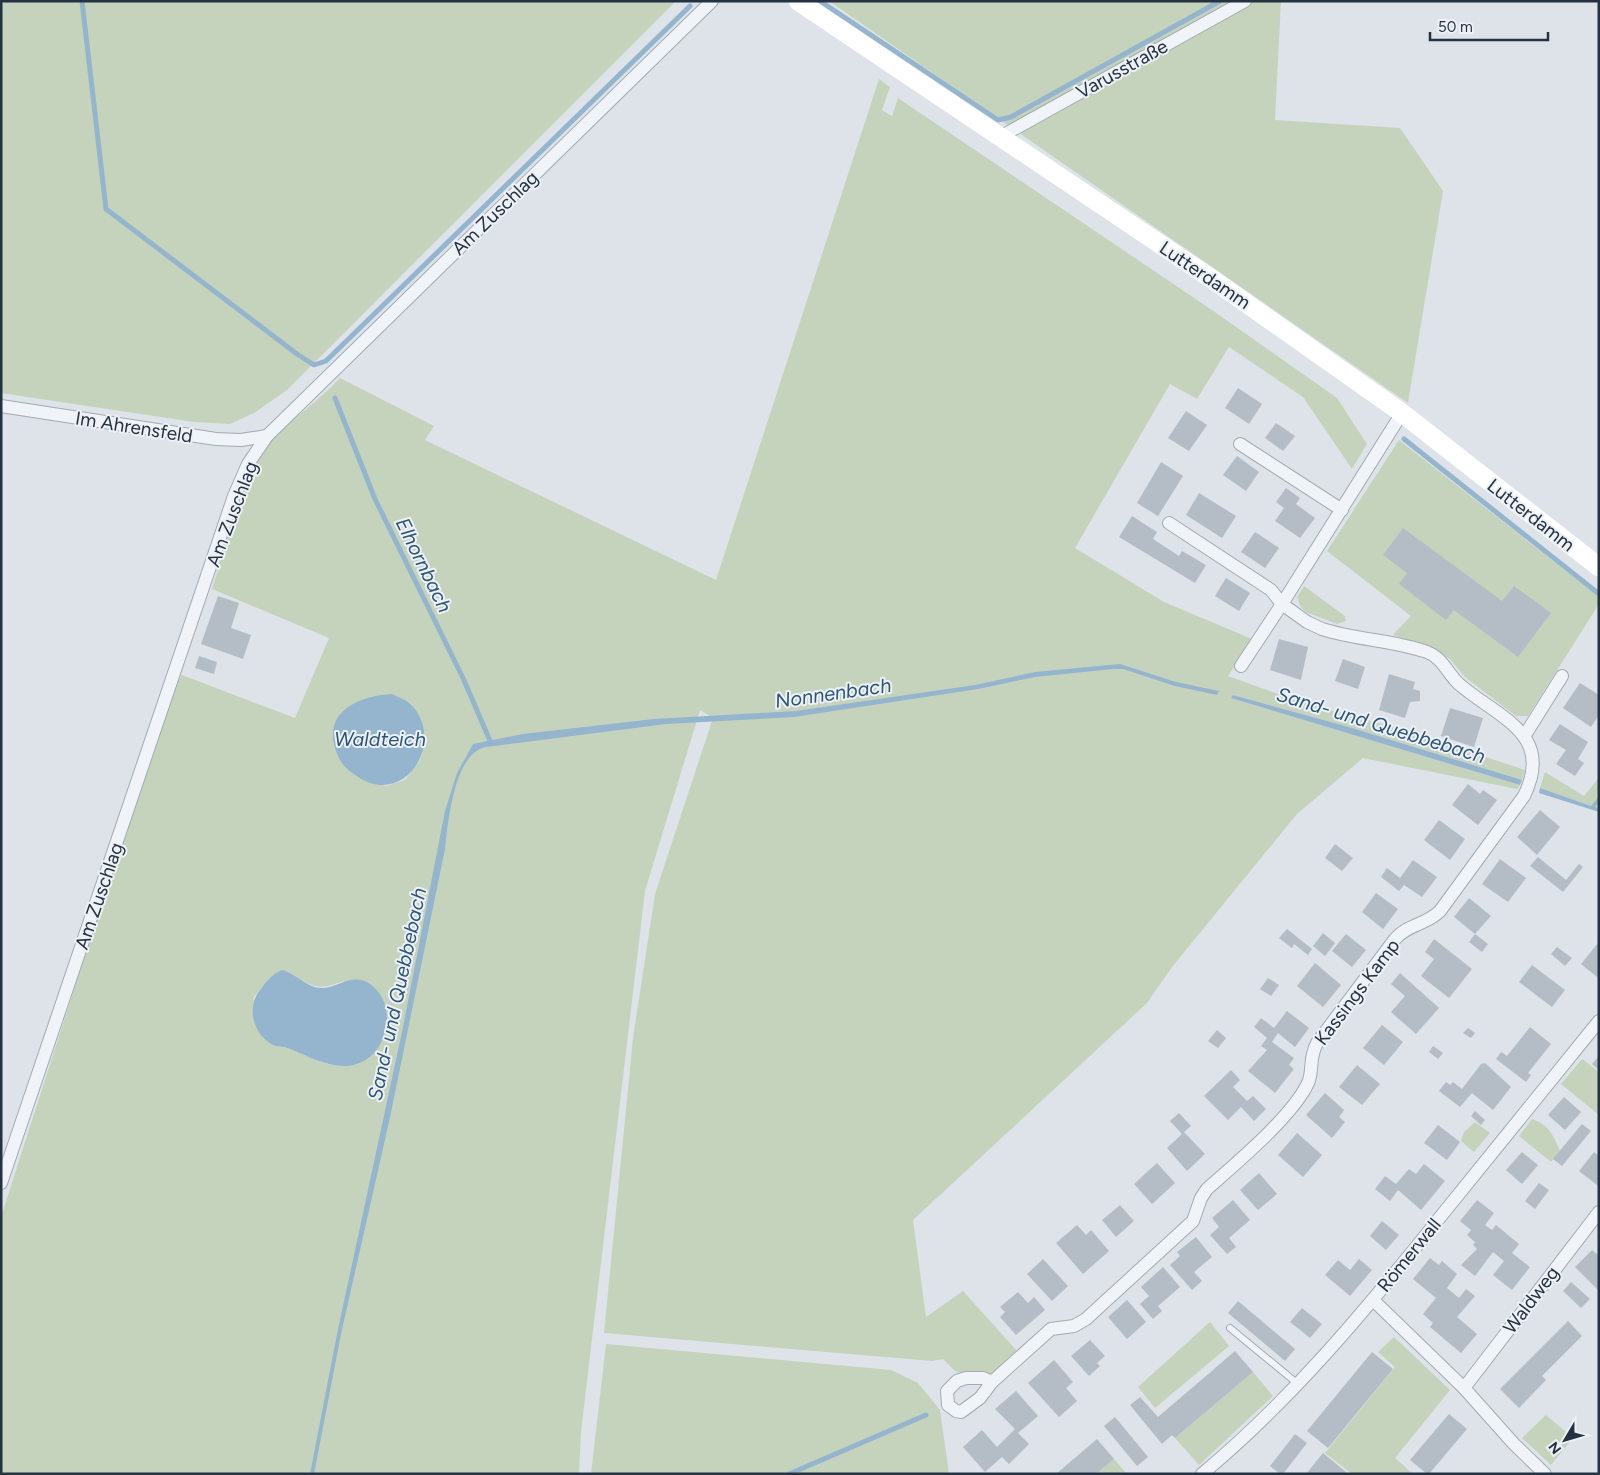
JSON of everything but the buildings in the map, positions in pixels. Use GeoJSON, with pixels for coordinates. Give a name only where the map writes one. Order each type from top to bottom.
{"type":"FeatureCollection","features":[{"type":"Feature","properties":{"kind":"street","name":"Am Zuschlag"},"geometry":{"type":"LineString","coordinates":[[1,1183],[234,496],[248,464],[267,436],[712,1]]}},
{"type":"Feature","properties":{"kind":"street","name":"Lutterdamm"},"geometry":{"type":"LineString","coordinates":[[798,1],[1212,278],[1402,413],[1599,567]]}},
{"type":"Feature","properties":{"kind":"street","name":"Varusstraße"},"geometry":{"type":"LineString","coordinates":[[1000,137],[1245,1]]}},
{"type":"Feature","properties":{"kind":"street","name":"Im Ahrensfeld"},"geometry":{"type":"LineString","coordinates":[[1,406],[216,440],[241,440],[267,436]]}},
{"type":"Feature","properties":{"kind":"street"},"geometry":{"type":"LineString","coordinates":[[1241,666],[1402,413]]}},
{"type":"Feature","properties":{"kind":"street"},"geometry":{"type":"LineString","coordinates":[[1240,444],[1342,510]]}},
{"type":"Feature","properties":{"kind":"street"},"geometry":{"type":"LineString","coordinates":[[1169,523],[1271,590],[1282,604],[1308,622],[1322,629],[1397,644],[1435,656],[1457,682],[1525,735],[1562,676]]}},
{"type":"Feature","properties":{"kind":"street","name":"Kassings Kamp"},"geometry":{"type":"LineString","coordinates":[[992,1382],[1051,1328],[1074,1326],[1086,1319],[1186,1228],[1196,1217],[1201,1198],[1207,1189],[1249,1151],[1293,1105],[1308,1083],[1310,1058],[1317,1043],[1395,938],[1406,928],[1428,922],[1440,911],[1524,796],[1534,769],[1534,755],[1525,735]]}},
{"type":"Feature","properties":{"kind":"street","name":"Römerwall"},"geometry":{"type":"LineString","coordinates":[[1202,1474],[1229,1452],[1298,1384],[1373,1300],[1599,1021]]}},
{"type":"Feature","properties":{"kind":"street","name":"Waldweg"},"geometry":{"type":"LineString","coordinates":[[1464,1388],[1599,1212]]}},
{"type":"Feature","properties":{"kind":"street"},"geometry":{"type":"LineString","coordinates":[[1373,1300],[1464,1388],[1514,1444],[1545,1474]]}},
{"type":"Feature","properties":{"kind":"lane"},"geometry":{"type":"LineString","coordinates":[[1230,1328],[1298,1384]]}},
{"type":"Feature","properties":{"kind":"green space"},"geometry":{"type":"Polygon","coordinates":[[[1,1],[676,1],[287,390],[254,413],[230,424],[194,422],[1,393],[1,1]]]}},
{"type":"Feature","properties":{"kind":"green space"},"geometry":{"type":"Polygon","coordinates":[[[829,1],[1281,1],[1275,120],[1400,128],[1443,191],[1408,403],[829,1]]]}},
{"type":"Feature","properties":{"kind":"green space"},"geometry":{"type":"Polygon","coordinates":[[[879,79],[890,87],[882,110],[892,116],[898,98],[1212,310],[1337,398],[1367,444],[1352,469],[1303,397],[1229,347],[1197,399],[1170,384],[1075,548],[1164,602],[1252,639],[1228,676],[1298,701],[1401,729],[1525,770],[1522,780],[1349,727],[1233,695],[1232,698],[1520,785],[1517,789],[1363,758],[1297,814],[1172,967],[1147,1003],[913,1220],[926,1317],[963,1291],[1019,1353],[996,1375],[961,1373],[955,1371],[943,1359],[932,1361],[604,1333],[633,1038],[655,894],[713,718],[700,710],[645,891],[581,1432],[579,1474],[1,1474],[1,1217],[114,865],[178,681],[182,675],[295,718],[329,638],[212,589],[242,491],[261,455],[272,440],[340,378],[434,426],[425,440],[716,580],[879,79]],[[421,719],[363,780],[386,786],[405,780],[420,760],[426,739],[421,719]],[[287,971],[270,978],[253,998],[284,1047],[328,1064],[344,981],[320,987],[314,986],[287,971]]]}},
{"type":"Feature","properties":{"kind":"green space"},"geometry":{"type":"Polygon","coordinates":[[[1399,440],[1599,597],[1599,604],[1528,716],[1516,716],[1465,677],[1450,659],[1430,647],[1393,635],[1411,616],[1327,551],[1399,440]]]}},
{"type":"Feature","properties":{"kind":"green space"},"geometry":{"type":"Polygon","coordinates":[[[1304,586],[1345,616],[1346,621],[1337,624],[1306,612],[1300,606],[1297,597],[1304,586]]]}},
{"type":"Feature","properties":{"kind":"green space"},"geometry":{"type":"Polygon","coordinates":[[[1545,772],[1584,796],[1599,778],[1599,809],[1540,788],[1545,772]]]}},
{"type":"Feature","properties":{"kind":"green space"},"geometry":{"type":"Polygon","coordinates":[[[1582,1059],[1599,1072],[1599,1115],[1561,1084],[1582,1059]]]}},
{"type":"Feature","properties":{"kind":"green space"},"geometry":{"type":"Polygon","coordinates":[[[1532,1119],[1543,1124],[1553,1135],[1560,1151],[1551,1162],[1519,1136],[1532,1119]]]}},
{"type":"Feature","properties":{"kind":"green space"},"geometry":{"type":"Polygon","coordinates":[[[1475,1122],[1490,1133],[1474,1152],[1461,1141],[1464,1132],[1475,1122]]]}},
{"type":"Feature","properties":{"kind":"green space"},"geometry":{"type":"Polygon","coordinates":[[[1210,1322],[1229,1346],[1155,1408],[1138,1387],[1210,1322]]]}},
{"type":"Feature","properties":{"kind":"green space"},"geometry":{"type":"Polygon","coordinates":[[[1394,1337],[1450,1390],[1395,1458],[1413,1474],[1352,1474],[1325,1453],[1395,1367],[1378,1352],[1394,1337]]]}},
{"type":"Feature","properties":{"kind":"green space"},"geometry":{"type":"Polygon","coordinates":[[[606,1344],[891,1370],[918,1383],[940,1410],[949,1474],[591,1474],[606,1344]]]}},
{"type":"Feature","properties":{"kind":"green space"},"geometry":{"type":"Polygon","coordinates":[[[1253,1372],[1273,1396],[1199,1465],[1175,1438],[1253,1372]]]}},
{"type":"Feature","properties":{"kind":"green space"},"geometry":{"type":"Polygon","coordinates":[[[1546,1415],[1573,1438],[1551,1465],[1522,1438],[1546,1415]]]}},
{"type":"Feature","properties":{"kind":"green space"},"geometry":{"type":"Polygon","coordinates":[[[1114,1459],[1127,1474],[1096,1474],[1114,1459]]]}},
{"type":"Feature","properties":{"kind":"water"},"geometry":{"type":"Polygon","coordinates":[[[1120,664],[1176,682],[1219,691],[1217,695],[1175,686],[1123,669],[1113,669],[1035,677],[978,689],[794,717],[666,724],[486,747],[475,752],[460,775],[451,806],[445,849],[389,1122],[341,1334],[314,1474],[310,1474],[337,1334],[403,1027],[445,811],[457,773],[473,744],[523,734],[654,719],[796,711],[975,685],[1035,672],[1120,664]]]}},
{"type":"Feature","properties":{"kind":"water","name":"Waldteich"},"geometry":{"type":"Polygon","coordinates":[[[392,694],[409,703],[420,717],[424,733],[423,750],[416,765],[406,777],[392,784],[376,784],[358,777],[344,766],[333,741],[333,729],[337,718],[354,703],[392,694]]]}},
{"type":"Feature","properties":{"kind":"water"},"geometry":{"type":"Polygon","coordinates":[[[1233,695],[1349,727],[1522,780],[1520,785],[1231,698],[1233,695]]]}},
{"type":"Feature","properties":{"kind":"water"},"geometry":{"type":"Polygon","coordinates":[[[1540,788],[1591,806],[1599,797],[1599,802],[1595,807],[1599,809],[1599,812],[1539,793],[1540,788]]]}},
{"type":"Feature","properties":{"kind":"water"},"geometry":{"type":"Polygon","coordinates":[[[282,970],[318,988],[329,987],[355,979],[367,982],[378,992],[385,1004],[387,1018],[385,1032],[380,1045],[372,1055],[360,1063],[346,1066],[330,1064],[284,1047],[274,1046],[266,1040],[256,1028],[253,1004],[265,984],[272,976],[282,970]]]}},
{"type":"Feature","properties":{"kind":"waterway"},"geometry":{"type":"LineString","coordinates":[[82,1],[106,209],[314,365],[326,361],[690,6]]}},
{"type":"Feature","properties":{"kind":"waterway"},"geometry":{"type":"LineString","coordinates":[[820,1],[998,120],[1011,117],[1220,1]]}},
{"type":"Feature","properties":{"kind":"waterway","name":"Elhornbach"},"geometry":{"type":"LineString","coordinates":[[335,398],[375,499],[463,678],[491,743]]}},
{"type":"Feature","properties":{"kind":"waterway"},"geometry":{"type":"LineString","coordinates":[[1404,439],[1599,594]]}},
{"type":"Feature","properties":{"kind":"waterway"},"geometry":{"type":"LineString","coordinates":[[789,1474],[926,1415]]}},
{"type":"Feature","properties":{"kind":"water label","name":"Nonnenbach"},"geometry":{"type":"Point","coordinates":[833,693]}},
{"type":"Feature","properties":{"kind":"water label","name":"Sand- und Quebbebach"},"geometry":{"type":"Point","coordinates":[1381,725]}},
{"type":"Feature","properties":{"kind":"water label","name":"Sand- und Quebbebach"},"geometry":{"type":"Point","coordinates":[397,994]}}]}
